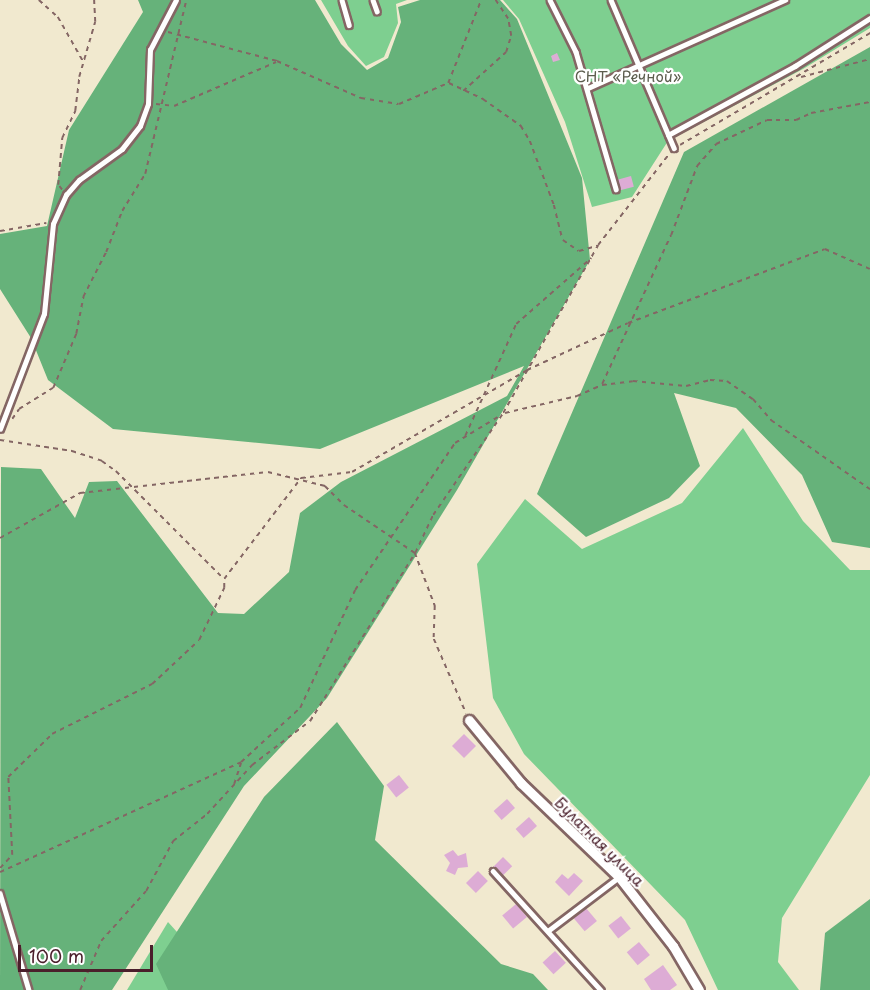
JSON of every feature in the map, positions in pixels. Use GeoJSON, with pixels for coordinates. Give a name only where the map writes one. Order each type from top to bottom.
{"type":"FeatureCollection","features":[{"type":"Feature","properties":{"kind":"street","name":"Булатная улица"},"geometry":{"type":"LineString","coordinates":[[469,720],[521,783],[619,877],[673,946],[699,990]]}},
{"type":"Feature","properties":{"kind":"lane"},"geometry":{"type":"LineString","coordinates":[[0,429],[44,314],[53,224],[66,195],[92,168],[122,149],[140,126],[148,101],[150,50],[158,30],[176,0]]}},
{"type":"Feature","properties":{"kind":"lane"},"geometry":{"type":"LineString","coordinates":[[342,0],[349,25]]}},
{"type":"Feature","properties":{"kind":"lane"},"geometry":{"type":"LineString","coordinates":[[373,0],[377,11]]}},
{"type":"Feature","properties":{"kind":"lane"},"geometry":{"type":"LineString","coordinates":[[550,0],[576,52],[616,189]]}},
{"type":"Feature","properties":{"kind":"lane"},"geometry":{"type":"LineString","coordinates":[[611,0],[674,148]]}},
{"type":"Feature","properties":{"kind":"lane"},"geometry":{"type":"LineString","coordinates":[[588,88],[785,0]]}},
{"type":"Feature","properties":{"kind":"lane"},"geometry":{"type":"LineString","coordinates":[[668,135],[795,66],[870,18]]}},
{"type":"Feature","properties":{"kind":"lane"},"geometry":{"type":"LineString","coordinates":[[493,871],[549,930],[601,990]]}},
{"type":"Feature","properties":{"kind":"lane"},"geometry":{"type":"LineString","coordinates":[[549,930],[619,877]]}},
{"type":"Feature","properties":{"kind":"lane"},"geometry":{"type":"LineString","coordinates":[[0,893],[29,990]]}},
{"type":"Feature","properties":{"kind":"path"},"geometry":{"type":"LineString","coordinates":[[39,0],[58,17],[83,62]]}},
{"type":"Feature","properties":{"kind":"path"},"geometry":{"type":"LineString","coordinates":[[66,195],[58,185],[62,138],[75,111],[83,62],[95,21],[94,0]]}},
{"type":"Feature","properties":{"kind":"path"},"geometry":{"type":"LineString","coordinates":[[6,426],[19,410],[53,388],[76,333],[83,297],[106,252],[122,211],[145,174],[163,107],[186,0]]}},
{"type":"Feature","properties":{"kind":"path"},"geometry":{"type":"LineString","coordinates":[[158,30],[277,61],[361,98],[399,104],[448,83],[481,0]]}},
{"type":"Feature","properties":{"kind":"path"},"geometry":{"type":"LineString","coordinates":[[463,91],[506,52],[510,36],[508,19],[495,0]]}},
{"type":"Feature","properties":{"kind":"path"},"geometry":{"type":"LineString","coordinates":[[80,990],[101,941],[146,891],[173,841],[207,814],[252,765],[310,721],[415,553],[433,515],[504,413],[593,258],[598,245],[674,148],[801,77],[870,33]]}},
{"type":"Feature","properties":{"kind":"path"},"geometry":{"type":"LineString","coordinates":[[801,77],[870,59]]}},
{"type":"Feature","properties":{"kind":"path"},"geometry":{"type":"LineString","coordinates":[[148,101],[163,107],[201,95],[277,61]]}},
{"type":"Feature","properties":{"kind":"path"},"geometry":{"type":"LineString","coordinates":[[448,83],[483,99],[521,126],[531,141],[563,240],[579,250],[598,245]]}},
{"type":"Feature","properties":{"kind":"path"},"geometry":{"type":"LineString","coordinates":[[602,385],[628,322],[667,244],[697,166],[716,144],[766,120],[796,120],[811,113],[870,102]]}},
{"type":"Feature","properties":{"kind":"path"},"geometry":{"type":"LineString","coordinates":[[0,231],[38,221],[53,224]]}},
{"type":"Feature","properties":{"kind":"path"},"geometry":{"type":"LineString","coordinates":[[0,868],[12,855],[8,777],[52,734],[152,684],[199,640],[224,588],[224,579],[301,478],[352,472],[527,370],[628,322],[825,249],[870,269]]}},
{"type":"Feature","properties":{"kind":"path"},"geometry":{"type":"LineString","coordinates":[[465,437],[516,324],[593,258]]}},
{"type":"Feature","properties":{"kind":"path"},"geometry":{"type":"LineString","coordinates":[[0,872],[241,762],[300,708],[355,590],[455,443],[504,413],[576,396],[602,385],[633,381],[686,386],[710,380],[727,381],[753,399],[771,420],[870,489]]}},
{"type":"Feature","properties":{"kind":"path"},"geometry":{"type":"LineString","coordinates":[[0,440],[72,451],[102,461],[224,579]]}},
{"type":"Feature","properties":{"kind":"path"},"geometry":{"type":"LineString","coordinates":[[0,538],[80,493],[268,472],[301,478],[325,486],[344,505],[393,535],[415,553],[435,606],[434,639],[469,720]]}},
{"type":"Feature","properties":{"kind":"path"},"geometry":{"type":"LineString","coordinates":[[233,785],[241,762]]}},
{"type":"Feature","properties":{"kind":"green space"},"geometry":{"type":"Polygon","coordinates":[[[138,0],[315,0],[341,44],[367,70],[388,58],[401,22],[398,7],[420,0],[500,0],[517,19],[582,178],[590,260],[457,490],[327,698],[244,786],[112,990],[0,990],[1,467],[41,469],[75,518],[89,482],[117,481],[218,613],[244,614],[289,572],[300,513],[341,482],[507,396],[524,366],[320,449],[113,429],[48,380],[31,338],[0,289],[0,234],[47,226],[69,130],[143,12],[138,0]]]}},
{"type":"Feature","properties":{"kind":"green space"},"geometry":{"type":"Polygon","coordinates":[[[321,0],[407,0],[396,4],[398,23],[384,57],[366,66],[348,46],[321,0]]]}},
{"type":"Feature","properties":{"kind":"green space","name":"СНТ «Речной»"},"geometry":{"type":"Polygon","coordinates":[[[503,0],[870,0],[870,28],[803,69],[668,141],[632,197],[592,207],[565,122],[519,19],[503,0]]]}},
{"type":"Feature","properties":{"kind":"green space"},"geometry":{"type":"Polygon","coordinates":[[[870,47],[870,548],[832,542],[802,475],[736,408],[674,393],[700,466],[669,498],[586,537],[537,494],[684,152],[870,47]]]}},
{"type":"Feature","properties":{"kind":"green space"},"geometry":{"type":"Polygon","coordinates":[[[743,428],[803,521],[850,570],[870,570],[870,775],[782,918],[778,962],[799,990],[718,990],[685,920],[524,754],[493,698],[477,564],[525,499],[582,549],[682,503],[743,428]]]}},
{"type":"Feature","properties":{"kind":"green space"},"geometry":{"type":"Polygon","coordinates":[[[337,722],[384,786],[375,840],[501,964],[533,974],[548,990],[168,990],[156,964],[264,797],[337,722]]]}},
{"type":"Feature","properties":{"kind":"green space"},"geometry":{"type":"Polygon","coordinates":[[[870,899],[870,990],[820,990],[825,933],[870,899]]]}},
{"type":"Feature","properties":{"kind":"green space"},"geometry":{"type":"Polygon","coordinates":[[[168,922],[214,973],[213,990],[127,990],[168,922]]]}},
{"type":"Feature","properties":{"kind":"building"},"geometry":{"type":"Polygon","coordinates":[[[557,53],[560,60],[553,62],[551,56],[557,53]]]}},
{"type":"Feature","properties":{"kind":"building"},"geometry":{"type":"Polygon","coordinates":[[[631,176],[634,187],[619,191],[617,180],[631,176]]]}},
{"type":"Feature","properties":{"kind":"building"},"geometry":{"type":"Polygon","coordinates":[[[464,734],[476,746],[464,758],[452,746],[464,734]]]}},
{"type":"Feature","properties":{"kind":"building"},"geometry":{"type":"Polygon","coordinates":[[[399,775],[409,788],[396,797],[386,785],[399,775]]]}},
{"type":"Feature","properties":{"kind":"building"},"geometry":{"type":"Polygon","coordinates":[[[507,799],[515,808],[502,820],[494,811],[507,799]]]}},
{"type":"Feature","properties":{"kind":"building"},"geometry":{"type":"Polygon","coordinates":[[[529,817],[537,826],[524,838],[516,829],[529,817]]]}},
{"type":"Feature","properties":{"kind":"building"},"geometry":{"type":"Polygon","coordinates":[[[453,850],[458,856],[466,853],[468,867],[458,868],[455,875],[446,871],[450,863],[444,855],[453,850]]]}},
{"type":"Feature","properties":{"kind":"building"},"geometry":{"type":"Polygon","coordinates":[[[503,857],[512,866],[502,876],[493,867],[503,857]]]}},
{"type":"Feature","properties":{"kind":"building"},"geometry":{"type":"Polygon","coordinates":[[[478,871],[488,881],[476,893],[466,883],[478,871]]]}},
{"type":"Feature","properties":{"kind":"building"},"geometry":{"type":"Polygon","coordinates":[[[574,873],[583,881],[569,896],[555,882],[562,874],[568,879],[574,873]]]}},
{"type":"Feature","properties":{"kind":"building"},"geometry":{"type":"Polygon","coordinates":[[[516,904],[527,917],[513,929],[502,916],[516,904]]]}},
{"type":"Feature","properties":{"kind":"building"},"geometry":{"type":"Polygon","coordinates":[[[586,908],[597,921],[585,931],[574,918],[586,908]]]}},
{"type":"Feature","properties":{"kind":"building"},"geometry":{"type":"Polygon","coordinates":[[[621,916],[631,929],[618,938],[608,926],[621,916]]]}},
{"type":"Feature","properties":{"kind":"building"},"geometry":{"type":"Polygon","coordinates":[[[639,942],[650,955],[638,965],[627,952],[639,942]]]}},
{"type":"Feature","properties":{"kind":"building"},"geometry":{"type":"Polygon","coordinates":[[[555,951],[566,963],[553,974],[543,963],[555,951]]]}},
{"type":"Feature","properties":{"kind":"building"},"geometry":{"type":"Polygon","coordinates":[[[663,965],[677,985],[670,990],[651,990],[644,979],[663,965]]]}}]}
